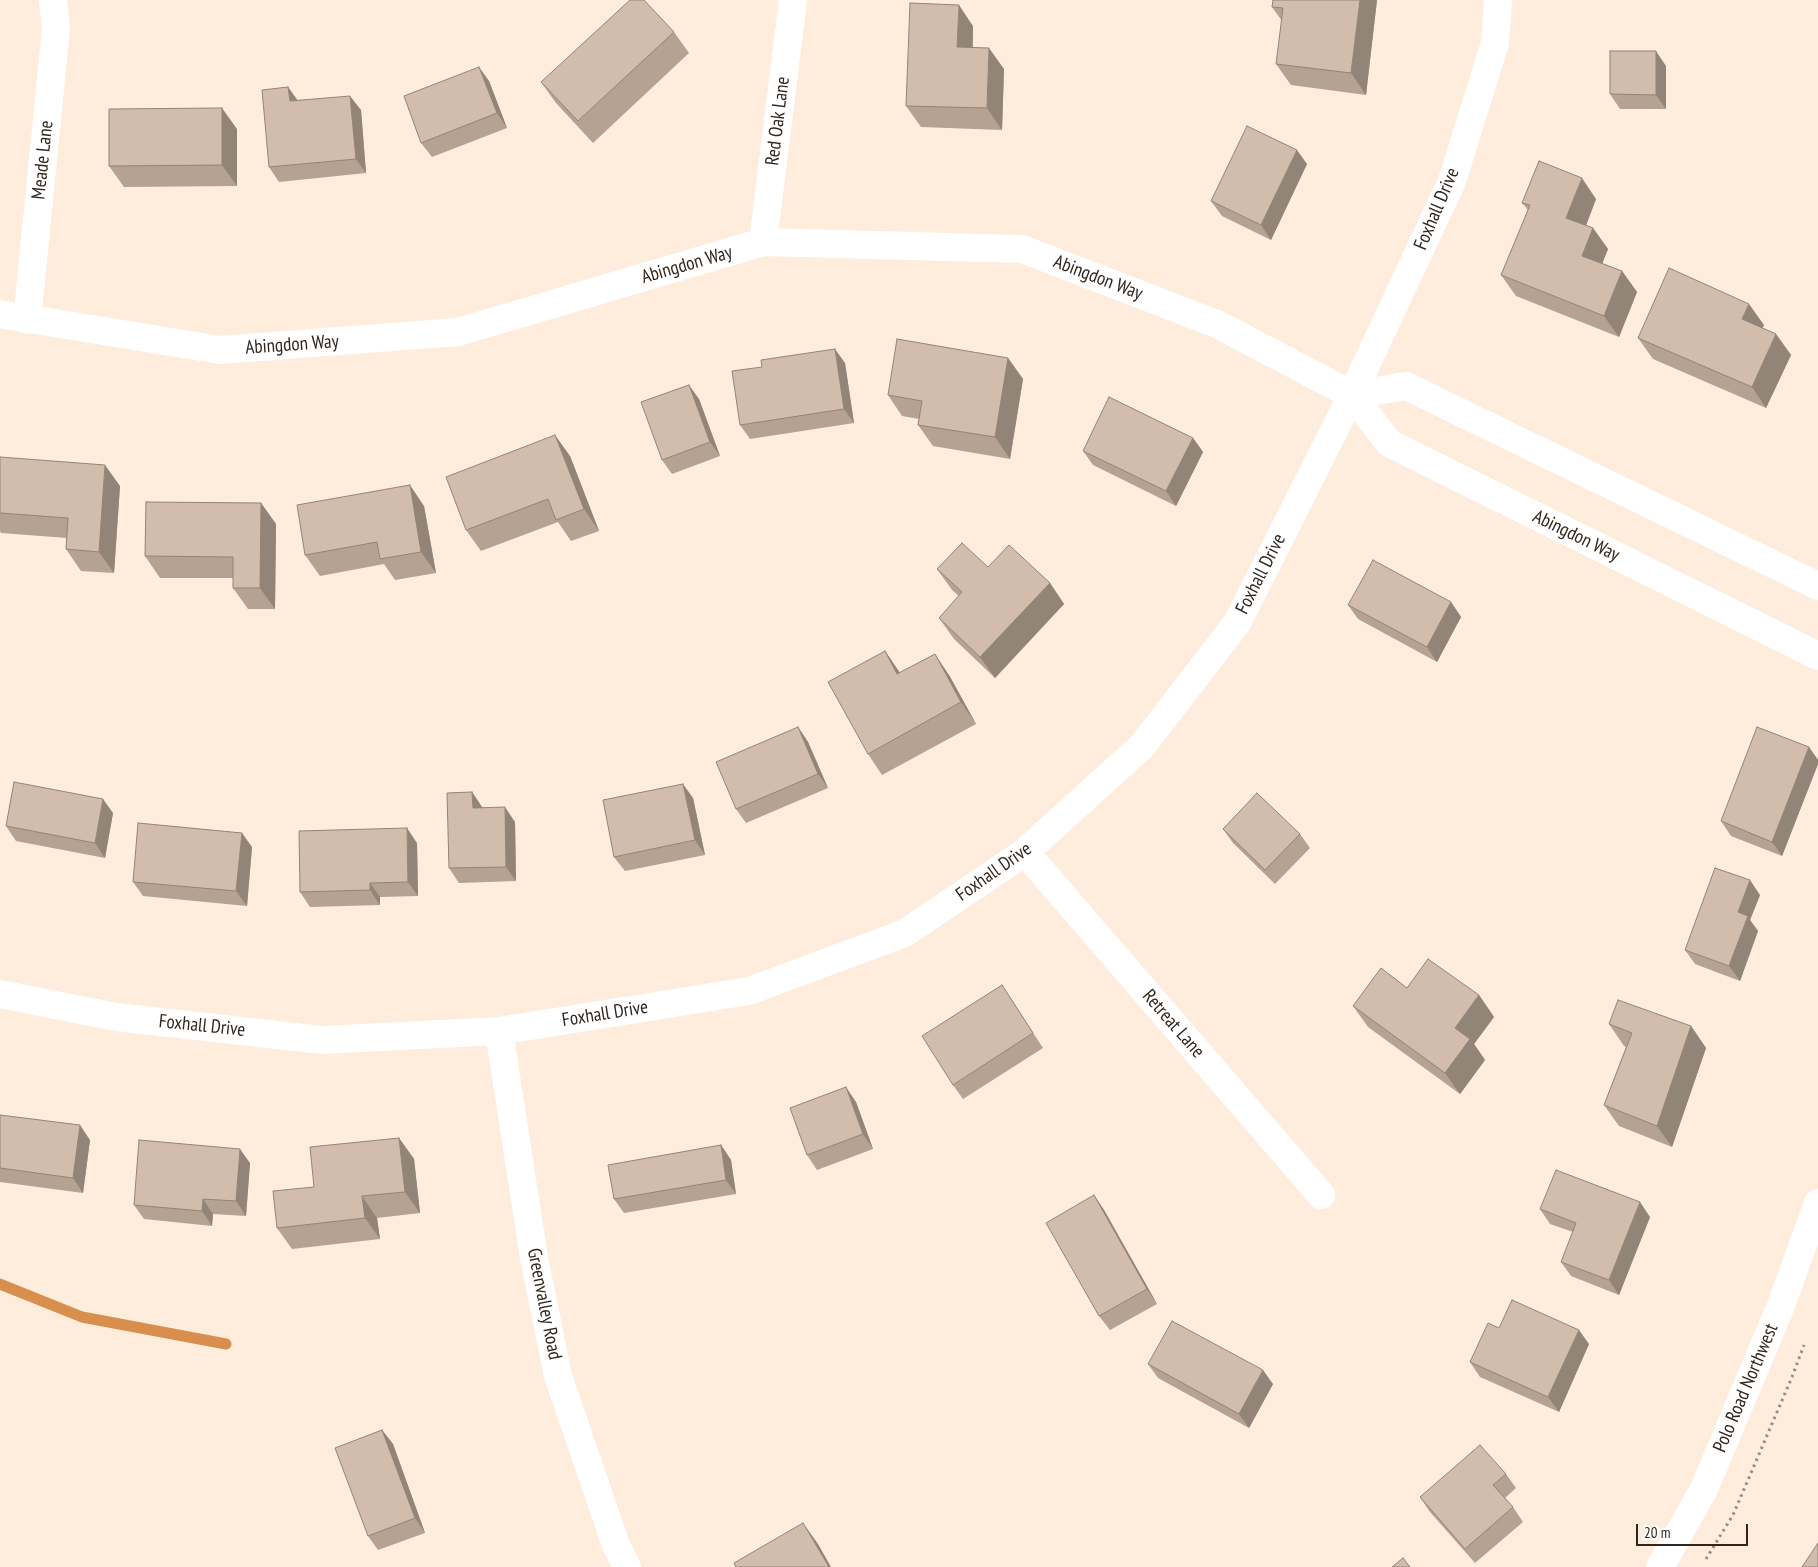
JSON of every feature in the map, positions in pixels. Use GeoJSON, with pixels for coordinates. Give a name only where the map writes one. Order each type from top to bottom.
{"type":"FeatureCollection","features":[{"type":"Feature","properties":{"kind":"street","name":"Meade Lane"},"geometry":{"type":"LineString","coordinates":[[28,320],[56,29],[53,0]]}},
{"type":"Feature","properties":{"kind":"street","name":"Red Oak Lane"},"geometry":{"type":"LineString","coordinates":[[763,242],[793,0]]}},
{"type":"Feature","properties":{"kind":"street","name":"Foxhall Drive"},"geometry":{"type":"LineString","coordinates":[[0,994],[116,1017],[322,1040],[499,1031],[748,990],[904,933],[1025,852],[1142,746],[1236,623],[1352,396],[1452,182],[1494,43],[1498,0]]}},
{"type":"Feature","properties":{"kind":"street","name":"Abingdon Way"},"geometry":{"type":"LineString","coordinates":[[0,314],[220,350],[458,332],[763,242],[1022,249],[1217,324],[1352,396],[1389,443],[1818,656]]}},
{"type":"Feature","properties":{"kind":"street"},"geometry":{"type":"LineString","coordinates":[[1352,396],[1406,386],[1818,586]]}},
{"type":"Feature","properties":{"kind":"street","name":"Retreat Lane"},"geometry":{"type":"LineString","coordinates":[[1025,852],[1320,1195]]}},
{"type":"Feature","properties":{"kind":"street","name":"Greenvalley Road"},"geometry":{"type":"LineString","coordinates":[[499,1031],[534,1258],[558,1376],[616,1545],[627,1567]]}},
{"type":"Feature","properties":{"kind":"street","name":"Polo Road Northwest"},"geometry":{"type":"LineString","coordinates":[[1660,1567],[1704,1489],[1780,1308],[1818,1203]]}},
{"type":"Feature","properties":{"kind":"building"},"geometry":{"type":"Polygon","coordinates":[[[630,0],[644,0],[674,32],[578,121],[541,82],[630,0]]]}},
{"type":"Feature","properties":{"kind":"building"},"geometry":{"type":"Polygon","coordinates":[[[1273,0],[1360,0],[1351,73],[1276,64],[1283,8],[1272,7],[1273,0]]]}},
{"type":"Feature","properties":{"kind":"building"},"geometry":{"type":"Polygon","coordinates":[[[910,3],[959,5],[957,47],[989,48],[987,108],[906,106],[910,3]]]}},
{"type":"Feature","properties":{"kind":"building"},"geometry":{"type":"Polygon","coordinates":[[[1610,51],[1656,51],[1656,95],[1610,94],[1610,51]]]}},
{"type":"Feature","properties":{"kind":"building"},"geometry":{"type":"Polygon","coordinates":[[[479,67],[497,113],[421,143],[404,96],[479,67]]]}},
{"type":"Feature","properties":{"kind":"building"},"geometry":{"type":"Polygon","coordinates":[[[288,87],[290,101],[350,96],[356,159],[269,167],[262,90],[288,87]]]}},
{"type":"Feature","properties":{"kind":"building"},"geometry":{"type":"Polygon","coordinates":[[[222,108],[222,165],[109,166],[109,109],[222,108]]]}},
{"type":"Feature","properties":{"kind":"building"},"geometry":{"type":"Polygon","coordinates":[[[1247,126],[1297,150],[1261,225],[1211,201],[1247,126]]]}},
{"type":"Feature","properties":{"kind":"building"},"geometry":{"type":"Polygon","coordinates":[[[1539,161],[1582,178],[1566,218],[1593,228],[1582,256],[1622,271],[1604,316],[1501,275],[1530,205],[1522,203],[1539,161]]]}},
{"type":"Feature","properties":{"kind":"building"},"geometry":{"type":"Polygon","coordinates":[[[1669,268],[1749,304],[1742,319],[1776,334],[1752,387],[1638,338],[1669,268]]]}},
{"type":"Feature","properties":{"kind":"building"},"geometry":{"type":"Polygon","coordinates":[[[897,339],[1008,358],[995,437],[918,425],[922,401],[888,395],[897,339]]]}},
{"type":"Feature","properties":{"kind":"building"},"geometry":{"type":"Polygon","coordinates":[[[835,349],[844,409],[740,425],[732,371],[762,367],[761,360],[835,349]]]}},
{"type":"Feature","properties":{"kind":"building"},"geometry":{"type":"Polygon","coordinates":[[[689,385],[710,442],[662,460],[641,402],[689,385]]]}},
{"type":"Feature","properties":{"kind":"building"},"geometry":{"type":"Polygon","coordinates":[[[1109,397],[1193,438],[1166,491],[1083,451],[1109,397]]]}},
{"type":"Feature","properties":{"kind":"building"},"geometry":{"type":"Polygon","coordinates":[[[555,435],[584,509],[556,520],[548,499],[466,530],[446,477],[555,435]]]}},
{"type":"Feature","properties":{"kind":"building"},"geometry":{"type":"Polygon","coordinates":[[[0,457],[105,465],[99,552],[66,549],[68,518],[0,513],[0,457]]]}},
{"type":"Feature","properties":{"kind":"building"},"geometry":{"type":"Polygon","coordinates":[[[410,485],[421,552],[380,559],[377,542],[305,555],[297,505],[410,485]]]}},
{"type":"Feature","properties":{"kind":"building"},"geometry":{"type":"Polygon","coordinates":[[[146,502],[261,503],[260,588],[233,588],[233,557],[145,556],[146,502]]]}},
{"type":"Feature","properties":{"kind":"building"},"geometry":{"type":"Polygon","coordinates":[[[962,543],[988,567],[1009,545],[1050,583],[980,657],[939,618],[962,592],[937,569],[962,543]]]}},
{"type":"Feature","properties":{"kind":"building"},"geometry":{"type":"Polygon","coordinates":[[[1373,560],[1451,602],[1427,647],[1348,605],[1373,560]]]}},
{"type":"Feature","properties":{"kind":"building"},"geometry":{"type":"Polygon","coordinates":[[[885,651],[897,674],[935,654],[961,702],[868,754],[828,682],[885,651]]]}},
{"type":"Feature","properties":{"kind":"building"},"geometry":{"type":"Polygon","coordinates":[[[798,727],[818,774],[736,809],[716,762],[798,727]]]}},
{"type":"Feature","properties":{"kind":"building"},"geometry":{"type":"Polygon","coordinates":[[[1757,727],[1809,747],[1772,842],[1721,821],[1757,727]]]}},
{"type":"Feature","properties":{"kind":"building"},"geometry":{"type":"Polygon","coordinates":[[[14,782],[103,799],[95,843],[6,826],[14,782]]]}},
{"type":"Feature","properties":{"kind":"building"},"geometry":{"type":"Polygon","coordinates":[[[683,784],[695,840],[614,857],[603,800],[683,784]]]}},
{"type":"Feature","properties":{"kind":"building"},"geometry":{"type":"Polygon","coordinates":[[[472,792],[473,808],[505,807],[506,867],[449,868],[447,793],[472,792]]]}},
{"type":"Feature","properties":{"kind":"building"},"geometry":{"type":"Polygon","coordinates":[[[1257,793],[1300,834],[1265,870],[1223,829],[1257,793]]]}},
{"type":"Feature","properties":{"kind":"building"},"geometry":{"type":"Polygon","coordinates":[[[138,823],[242,833],[236,891],[133,882],[138,823]]]}},
{"type":"Feature","properties":{"kind":"building"},"geometry":{"type":"Polygon","coordinates":[[[407,828],[408,882],[370,883],[370,890],[300,892],[299,831],[407,828]]]}},
{"type":"Feature","properties":{"kind":"building"},"geometry":{"type":"Polygon","coordinates":[[[1715,868],[1750,880],[1738,912],[1748,916],[1729,966],[1685,950],[1715,868]]]}},
{"type":"Feature","properties":{"kind":"building"},"geometry":{"type":"Polygon","coordinates":[[[1428,959],[1479,995],[1455,1028],[1470,1039],[1445,1073],[1353,1006],[1381,968],[1407,988],[1428,959]]]}},
{"type":"Feature","properties":{"kind":"building"},"geometry":{"type":"Polygon","coordinates":[[[1002,985],[1033,1033],[953,1085],[922,1036],[1002,985]]]}},
{"type":"Feature","properties":{"kind":"building"},"geometry":{"type":"Polygon","coordinates":[[[1618,1000],[1691,1026],[1657,1126],[1604,1105],[1632,1033],[1609,1024],[1618,1000]]]}},
{"type":"Feature","properties":{"kind":"building"},"geometry":{"type":"Polygon","coordinates":[[[846,1087],[863,1134],[807,1155],[790,1108],[846,1087]]]}},
{"type":"Feature","properties":{"kind":"building"},"geometry":{"type":"Polygon","coordinates":[[[0,1115],[80,1125],[73,1178],[0,1168],[0,1115]]]}},
{"type":"Feature","properties":{"kind":"building"},"geometry":{"type":"Polygon","coordinates":[[[399,1138],[405,1192],[362,1196],[365,1218],[277,1228],[273,1191],[314,1187],[310,1147],[399,1138]]]}},
{"type":"Feature","properties":{"kind":"building"},"geometry":{"type":"Polygon","coordinates":[[[139,1140],[240,1149],[236,1201],[203,1199],[202,1211],[134,1205],[139,1140]]]}},
{"type":"Feature","properties":{"kind":"building"},"geometry":{"type":"Polygon","coordinates":[[[721,1145],[726,1180],[614,1199],[608,1165],[721,1145]]]}},
{"type":"Feature","properties":{"kind":"building"},"geometry":{"type":"Polygon","coordinates":[[[1556,1170],[1640,1202],[1609,1280],[1561,1262],[1576,1223],[1540,1209],[1556,1170]]]}},
{"type":"Feature","properties":{"kind":"building"},"geometry":{"type":"Polygon","coordinates":[[[1094,1195],[1147,1289],[1099,1316],[1046,1223],[1094,1195]]]}},
{"type":"Feature","properties":{"kind":"building"},"geometry":{"type":"Polygon","coordinates":[[[1512,1300],[1579,1330],[1548,1397],[1470,1362],[1488,1323],[1499,1328],[1512,1300]]]}},
{"type":"Feature","properties":{"kind":"building"},"geometry":{"type":"Polygon","coordinates":[[[1172,1321],[1263,1370],[1239,1414],[1148,1364],[1172,1321]]]}},
{"type":"Feature","properties":{"kind":"building"},"geometry":{"type":"Polygon","coordinates":[[[382,1430],[415,1518],[368,1536],[335,1448],[382,1430]]]}},
{"type":"Feature","properties":{"kind":"building"},"geometry":{"type":"Polygon","coordinates":[[[1480,1445],[1506,1474],[1493,1485],[1513,1507],[1465,1549],[1420,1497],[1480,1445]]]}},
{"type":"Feature","properties":{"kind":"building"},"geometry":{"type":"Polygon","coordinates":[[[803,1523],[829,1567],[736,1567],[734,1563],[803,1523]]]}},
{"type":"Feature","properties":{"kind":"building"},"geometry":{"type":"Polygon","coordinates":[[[1818,1543],[1818,1567],[1802,1567],[1818,1543]]]}},
{"type":"Feature","properties":{"kind":"building"},"geometry":{"type":"Polygon","coordinates":[[[1403,1558],[1410,1567],[1392,1567],[1403,1558]]]}},
{"type":"Feature","properties":{"kind":"waterway"},"geometry":{"type":"LineString","coordinates":[[0,1284],[82,1317],[226,1344]]}}]}
